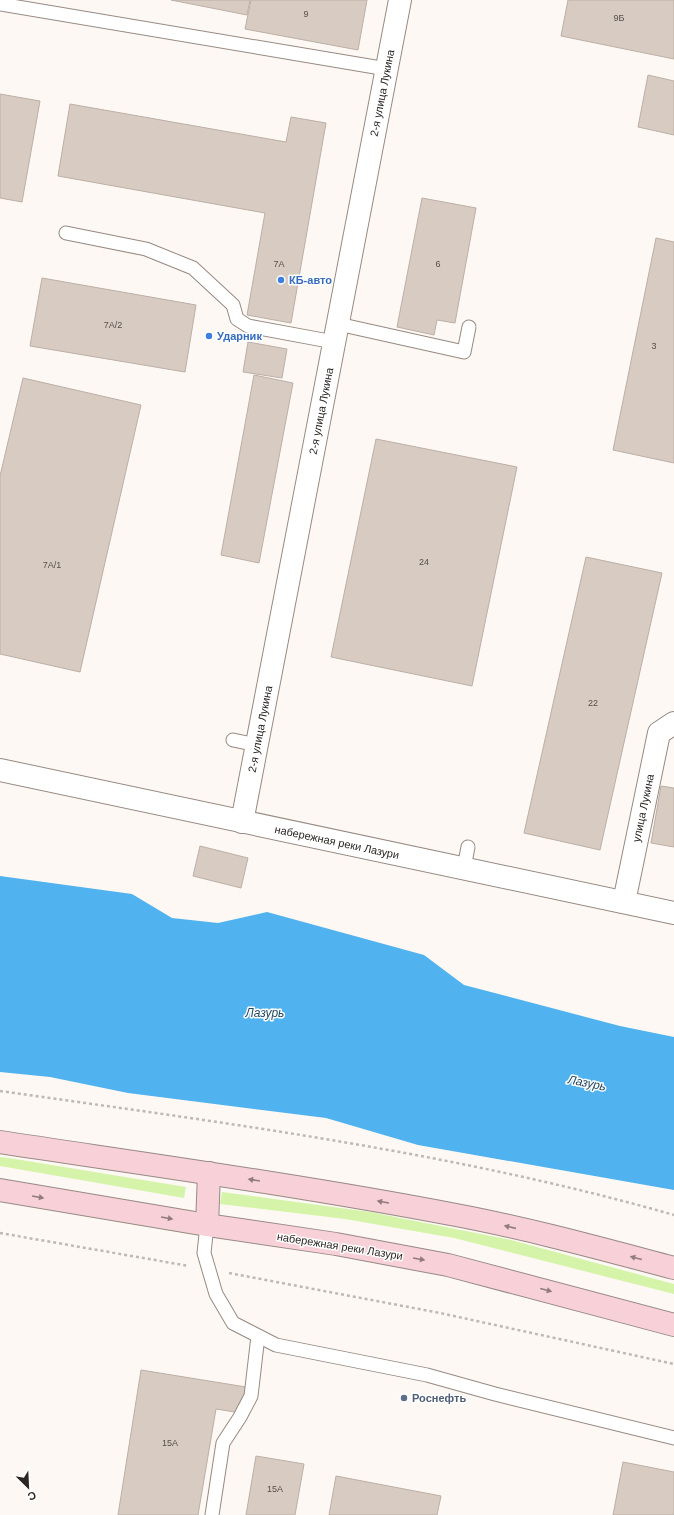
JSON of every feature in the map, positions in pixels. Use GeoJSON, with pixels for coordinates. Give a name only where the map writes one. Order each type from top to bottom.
{"type":"FeatureCollection","features":[{"type":"Feature","properties":{"kind":"main road"},"geometry":{"type":"LineString","coordinates":[[0,1142],[343,1194],[458,1215],[580,1243],[674,1268]]}},
{"type":"Feature","properties":{"kind":"main road"},"geometry":{"type":"LineString","coordinates":[[207,1225],[209,1173]]}},
{"type":"Feature","properties":{"kind":"main road","name":"набережная реки Лазури"},"geometry":{"type":"LineString","coordinates":[[0,1190],[207,1225],[336,1244],[448,1264],[674,1325]]}},
{"type":"Feature","properties":{"kind":"street","name":"2-я улица Лукина"},"geometry":{"type":"LineString","coordinates":[[242,822],[400,0]]}},
{"type":"Feature","properties":{"kind":"street","name":"улица Лукина"},"geometry":{"type":"LineString","coordinates":[[624,902],[659,733],[674,723]]}},
{"type":"Feature","properties":{"kind":"street","name":"набережная реки Лазури"},"geometry":{"type":"LineString","coordinates":[[0,770],[674,913]]}},
{"type":"Feature","properties":{"kind":"lane"},"geometry":{"type":"LineString","coordinates":[[0,4],[387,69]]}},
{"type":"Feature","properties":{"kind":"lane"},"geometry":{"type":"LineString","coordinates":[[66,233],[146,249],[193,268],[233,305],[237,319],[248,326],[336,333],[464,352],[468,327]]}},
{"type":"Feature","properties":{"kind":"lane"},"geometry":{"type":"LineString","coordinates":[[233,740],[257,745]]}},
{"type":"Feature","properties":{"kind":"lane"},"geometry":{"type":"LineString","coordinates":[[464,868],[468,847]]}},
{"type":"Feature","properties":{"kind":"lane"},"geometry":{"type":"LineString","coordinates":[[207,1225],[204,1253],[216,1294],[234,1324],[276,1346],[427,1375],[494,1394],[674,1438]]}},
{"type":"Feature","properties":{"kind":"lane"},"geometry":{"type":"LineString","coordinates":[[212,1515],[223,1443],[240,1417],[251,1396],[258,1336]]}},
{"type":"Feature","properties":{"kind":"path"},"geometry":{"type":"LineString","coordinates":[[0,1091],[177,1116],[392,1151],[510,1174],[616,1199],[674,1215]]}},
{"type":"Feature","properties":{"kind":"path"},"geometry":{"type":"LineString","coordinates":[[0,1234],[209,1270],[440,1313],[674,1364]]}},
{"type":"Feature","properties":{"kind":"green space"},"geometry":{"type":"Polygon","coordinates":[[[0,1157],[186,1187],[184,1198],[0,1166],[0,1157]]]}},
{"type":"Feature","properties":{"kind":"green space"},"geometry":{"type":"Polygon","coordinates":[[[222,1192],[370,1212],[511,1240],[674,1284],[674,1294],[454,1238],[345,1219],[220,1204],[222,1192]]]}},
{"type":"Feature","properties":{"kind":"water","name":"Лазурь"},"geometry":{"type":"Polygon","coordinates":[[[0,876],[132,894],[172,918],[218,923],[267,912],[424,955],[464,985],[620,1026],[674,1037],[674,1190],[418,1145],[326,1118],[128,1093],[50,1077],[0,1072],[0,876]]]}},
{"type":"Feature","properties":{"kind":"building"},"geometry":{"type":"Polygon","coordinates":[[[171,0],[250,0],[247,15],[171,0]]]}},
{"type":"Feature","properties":{"kind":"building"},"geometry":{"type":"Polygon","coordinates":[[[251,0],[367,0],[358,50],[245,29],[251,0]]]}},
{"type":"Feature","properties":{"kind":"building"},"geometry":{"type":"Polygon","coordinates":[[[568,0],[674,0],[674,59],[561,36],[568,0]]]}},
{"type":"Feature","properties":{"kind":"building"},"geometry":{"type":"Polygon","coordinates":[[[648,75],[674,81],[674,135],[638,127],[648,75]]]}},
{"type":"Feature","properties":{"kind":"building"},"geometry":{"type":"Polygon","coordinates":[[[0,94],[40,101],[22,202],[0,198],[0,94]]]}},
{"type":"Feature","properties":{"kind":"building"},"geometry":{"type":"Polygon","coordinates":[[[70,104],[286,142],[291,117],[326,123],[291,323],[247,315],[265,213],[58,176],[70,104]]]}},
{"type":"Feature","properties":{"kind":"building"},"geometry":{"type":"Polygon","coordinates":[[[422,198],[476,208],[455,323],[437,320],[434,335],[397,327],[422,198]]]}},
{"type":"Feature","properties":{"kind":"building"},"geometry":{"type":"Polygon","coordinates":[[[656,238],[674,242],[674,463],[613,450],[656,238]]]}},
{"type":"Feature","properties":{"kind":"building"},"geometry":{"type":"Polygon","coordinates":[[[42,278],[196,305],[185,372],[30,346],[42,278]]]}},
{"type":"Feature","properties":{"kind":"building"},"geometry":{"type":"Polygon","coordinates":[[[248,342],[287,349],[282,378],[243,372],[248,342]]]}},
{"type":"Feature","properties":{"kind":"building"},"geometry":{"type":"Polygon","coordinates":[[[254,375],[293,383],[259,563],[221,555],[254,375]]]}},
{"type":"Feature","properties":{"kind":"building"},"geometry":{"type":"Polygon","coordinates":[[[23,378],[141,405],[80,672],[0,654],[0,476],[23,378]]]}},
{"type":"Feature","properties":{"kind":"building"},"geometry":{"type":"Polygon","coordinates":[[[376,439],[517,467],[472,686],[331,657],[376,439]]]}},
{"type":"Feature","properties":{"kind":"building"},"geometry":{"type":"Polygon","coordinates":[[[586,557],[662,573],[600,850],[524,833],[586,557]]]}},
{"type":"Feature","properties":{"kind":"building"},"geometry":{"type":"Polygon","coordinates":[[[661,786],[674,788],[674,847],[651,843],[661,786]]]}},
{"type":"Feature","properties":{"kind":"building"},"geometry":{"type":"Polygon","coordinates":[[[200,846],[248,858],[241,888],[193,876],[200,846]]]}},
{"type":"Feature","properties":{"kind":"building"},"geometry":{"type":"Polygon","coordinates":[[[141,1370],[246,1387],[241,1413],[216,1409],[198,1515],[118,1515],[141,1370]]]}},
{"type":"Feature","properties":{"kind":"building"},"geometry":{"type":"Polygon","coordinates":[[[256,1456],[304,1464],[295,1515],[246,1515],[256,1456]]]}},
{"type":"Feature","properties":{"kind":"building"},"geometry":{"type":"Polygon","coordinates":[[[623,1462],[674,1472],[674,1515],[613,1515],[623,1462]]]}},
{"type":"Feature","properties":{"kind":"building"},"geometry":{"type":"Polygon","coordinates":[[[336,1476],[441,1496],[437,1515],[329,1515],[336,1476]]]}},
{"type":"Feature","properties":{"kind":"place","name":"КБ-авто"},"geometry":{"type":"Point","coordinates":[281,280]}},
{"type":"Feature","properties":{"kind":"place","name":"Ударник"},"geometry":{"type":"Point","coordinates":[209,336]}},
{"type":"Feature","properties":{"kind":"place","name":"Роснефть"},"geometry":{"type":"Point","coordinates":[404,1398]}}]}
